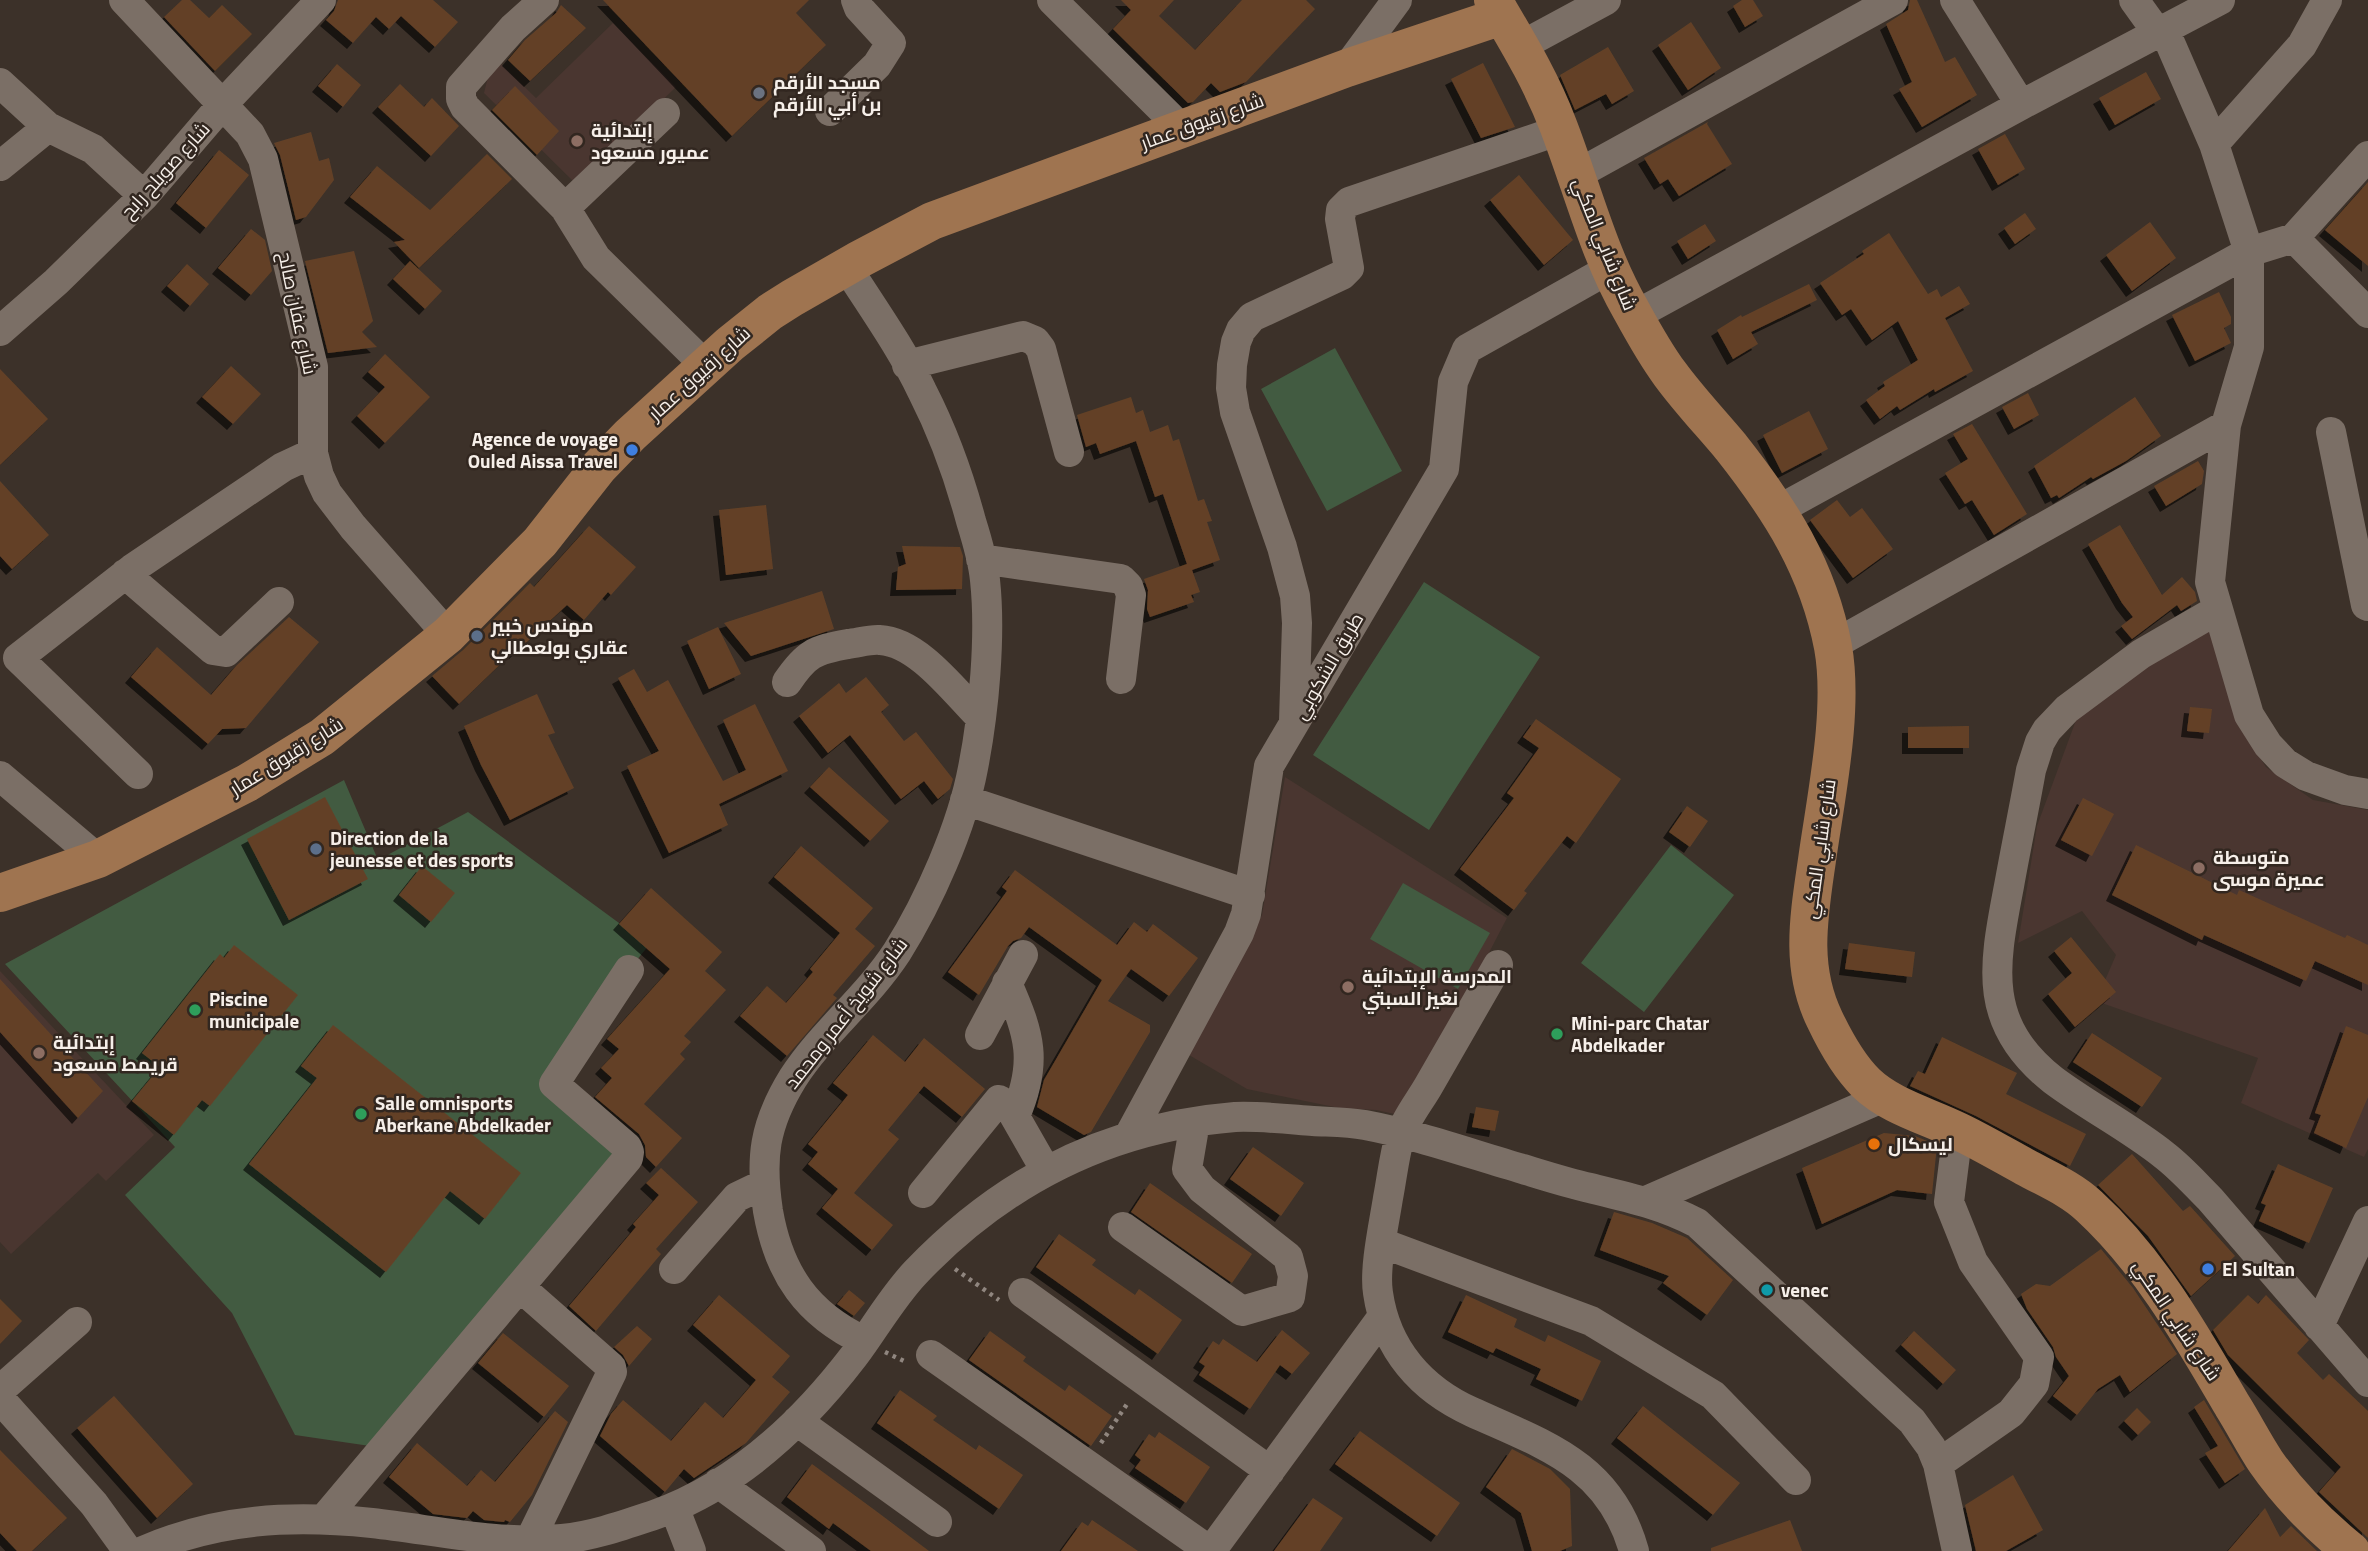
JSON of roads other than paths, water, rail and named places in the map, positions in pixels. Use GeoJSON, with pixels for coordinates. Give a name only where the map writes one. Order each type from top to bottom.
{"type":"FeatureCollection","features":[{"type":"Feature","properties":{"kind":"main road","name":"شارع زقيوق عمار"},"geometry":{"type":"LineString","coordinates":[[0,893],[98,859],[247,783],[322,737],[448,635],[540,541],[607,459],[706,366],[770,312],[846,266],[932,221],[1181,128],[1347,68],[1505,21]]}},
{"type":"Feature","properties":{"kind":"main road","name":"شارع شابي المكي"},"geometry":{"type":"LineString","coordinates":[[1505,21],[1534,69],[1560,130],[1611,268],[1634,316],[1671,376],[1729,445],[1778,510],[1810,571],[1833,645],[1836,713],[1810,903],[1808,962],[1814,992],[1835,1039],[1861,1078],[1884,1097],[1958,1131],[2075,1194],[2105,1222],[2164,1294],[2266,1462],[2312,1515],[2351,1551]]}},
{"type":"Feature","properties":{"kind":"street","name":"شارع عفان صالح"},"geometry":{"type":"LineString","coordinates":[[124,0],[250,134],[263,159],[313,367],[313,453],[319,476],[327,493],[448,635]]}},
{"type":"Feature","properties":{"kind":"street","name":"شارع صويلح رابح"},"geometry":{"type":"LineString","coordinates":[[0,331],[56,282],[144,196],[222,106],[321,0]]}},
{"type":"Feature","properties":{"kind":"street"},"geometry":{"type":"LineString","coordinates":[[544,0],[513,28],[461,87],[461,99],[465,107],[565,208],[596,258],[706,366]]}},
{"type":"Feature","properties":{"kind":"street"},"geometry":{"type":"LineString","coordinates":[[830,111],[877,65],[891,43],[859,8],[856,0]]}},
{"type":"Feature","properties":{"kind":"street"},"geometry":{"type":"LineString","coordinates":[[1052,0],[1181,128]]}},
{"type":"Feature","properties":{"kind":"street"},"geometry":{"type":"LineString","coordinates":[[1347,68],[1397,0]]}},
{"type":"Feature","properties":{"kind":"street"},"geometry":{"type":"LineString","coordinates":[[1505,21],[1606,0]]}},
{"type":"Feature","properties":{"kind":"street"},"geometry":{"type":"LineString","coordinates":[[1576,175],[1893,0]]}},
{"type":"Feature","properties":{"kind":"street"},"geometry":{"type":"LineString","coordinates":[[1955,0],[2021,105]]}},
{"type":"Feature","properties":{"kind":"street"},"geometry":{"type":"LineString","coordinates":[[2134,0],[2161,31],[2214,144],[2249,252],[2249,347],[2227,425],[2210,582],[2217,610],[2249,715],[2268,745],[2285,763],[2306,776],[2345,790],[2368,794]]}},
{"type":"Feature","properties":{"kind":"street"},"geometry":{"type":"LineString","coordinates":[[1634,316],[2220,0]]}},
{"type":"Feature","properties":{"kind":"street"},"geometry":{"type":"LineString","coordinates":[[2214,144],[2302,44],[2327,0]]}},
{"type":"Feature","properties":{"kind":"street"},"geometry":{"type":"LineString","coordinates":[[0,83],[48,127],[93,149],[144,196]]}},
{"type":"Feature","properties":{"kind":"street"},"geometry":{"type":"LineString","coordinates":[[565,208],[665,113]]}},
{"type":"Feature","properties":{"kind":"street"},"geometry":{"type":"LineString","coordinates":[[0,166],[48,127]]}},
{"type":"Feature","properties":{"kind":"street"},"geometry":{"type":"LineString","coordinates":[[1294,725],[1297,634],[1295,596],[1282,547],[1232,402],[1233,353],[1241,330],[1252,317],[1342,275],[1349,268],[1340,219],[1341,209],[1349,202],[1560,130]]}},
{"type":"Feature","properties":{"kind":"street"},"geometry":{"type":"LineString","coordinates":[[1778,510],[2249,252],[2294,237],[2368,156]]}},
{"type":"Feature","properties":{"kind":"street"},"geometry":{"type":"LineString","coordinates":[[2294,237],[2368,313]]}},
{"type":"Feature","properties":{"kind":"street","name":"شارع شويخ أعمر ومحمد"},"geometry":{"type":"LineString","coordinates":[[846,266],[922,389],[948,449],[981,559],[986,606],[985,677],[980,717],[973,769],[956,831],[932,885],[896,954],[869,990],[806,1059],[786,1089],[767,1138],[763,1159],[764,1184],[774,1240],[789,1276],[807,1299],[838,1329],[864,1341]]}},
{"type":"Feature","properties":{"kind":"street","name":"طريق الشكوبي"},"geometry":{"type":"LineString","coordinates":[[1129,1136],[1239,933],[1250,895],[1269,766],[1444,469],[1453,382],[1467,349],[1611,268]]}},
{"type":"Feature","properties":{"kind":"street"},"geometry":{"type":"LineString","coordinates":[[907,365],[1023,336],[1035,341],[1041,349],[1069,452]]}},
{"type":"Feature","properties":{"kind":"street"},"geometry":{"type":"LineString","coordinates":[[1833,645],[2227,425]]}},
{"type":"Feature","properties":{"kind":"street"},"geometry":{"type":"LineString","coordinates":[[2331,432],[2367,605]]}},
{"type":"Feature","properties":{"kind":"street"},"geometry":{"type":"LineString","coordinates":[[138,774],[18,659],[125,574],[283,467],[313,453]]}},
{"type":"Feature","properties":{"kind":"street"},"geometry":{"type":"LineString","coordinates":[[981,559],[1121,579],[1128,586],[1130,595],[1121,679]]}},
{"type":"Feature","properties":{"kind":"street"},"geometry":{"type":"LineString","coordinates":[[125,574],[213,650],[219,652],[226,652],[279,602]]}},
{"type":"Feature","properties":{"kind":"street"},"geometry":{"type":"LineString","coordinates":[[2217,610],[2141,654],[2110,676],[2057,719],[2040,743],[2031,770],[1996,950],[1997,988],[2008,1024],[2028,1056],[2056,1081],[2140,1138],[2188,1176],[2368,1382]]}},
{"type":"Feature","properties":{"kind":"street"},"geometry":{"type":"LineString","coordinates":[[787,682],[809,654],[879,639],[916,653],[980,717]]}},
{"type":"Feature","properties":{"kind":"street"},"geometry":{"type":"LineString","coordinates":[[0,776],[98,859]]}},
{"type":"Feature","properties":{"kind":"street"},"geometry":{"type":"LineString","coordinates":[[965,800],[1250,895]]}},
{"type":"Feature","properties":{"kind":"street"},"geometry":{"type":"LineString","coordinates":[[979,1034],[1023,955]]}},
{"type":"Feature","properties":{"kind":"street"},"geometry":{"type":"LineString","coordinates":[[1498,965],[1401,1134],[1382,1242],[1378,1291],[1383,1316],[1391,1339],[1416,1376],[1470,1412],[1547,1445],[1595,1481],[1618,1512],[1628,1530],[1634,1551]]}},
{"type":"Feature","properties":{"kind":"street"},"geometry":{"type":"LineString","coordinates":[[324,1519],[628,1158],[627,1147],[554,1084],[629,970]]}},
{"type":"Feature","properties":{"kind":"street"},"geometry":{"type":"LineString","coordinates":[[1007,984],[1023,1018],[1028,1037],[1026,1086],[1015,1116]]}},
{"type":"Feature","properties":{"kind":"street"},"geometry":{"type":"LineString","coordinates":[[1646,1201],[1884,1097]]}},
{"type":"Feature","properties":{"kind":"street"},"geometry":{"type":"LineString","coordinates":[[923,1193],[999,1100],[1010,1108],[1046,1171]]}},
{"type":"Feature","properties":{"kind":"street"},"geometry":{"type":"LineString","coordinates":[[143,1551],[172,1540],[246,1521],[281,1518],[324,1519],[376,1537],[562,1539],[584,1535],[674,1507],[718,1483],[768,1449],[838,1375],[902,1287],[934,1255],[970,1222],[1046,1171],[1096,1147],[1155,1129],[1236,1117],[1267,1117],[1363,1125],[1646,1201],[1679,1213],[1706,1230],[1912,1421],[1938,1464],[1957,1551]]}},
{"type":"Feature","properties":{"kind":"street"},"geometry":{"type":"LineString","coordinates":[[1124,1227],[1242,1311],[1290,1297],[1293,1276],[1288,1257],[1202,1189],[1187,1170],[1195,1122]]}},
{"type":"Feature","properties":{"kind":"street"},"geometry":{"type":"LineString","coordinates":[[1938,1464],[2011,1413],[2034,1384],[2039,1357],[1973,1262],[1949,1202],[1958,1131]]}},
{"type":"Feature","properties":{"kind":"street"},"geometry":{"type":"LineString","coordinates":[[674,1269],[737,1197],[764,1184]]}},
{"type":"Feature","properties":{"kind":"street"},"geometry":{"type":"LineString","coordinates":[[2319,1326],[2368,1221]]}},
{"type":"Feature","properties":{"kind":"street"},"geometry":{"type":"LineString","coordinates":[[1382,1242],[1591,1321],[1713,1395],[1796,1480]]}},
{"type":"Feature","properties":{"kind":"street"},"geometry":{"type":"LineString","coordinates":[[520,1287],[611,1367],[612,1372],[530,1539]]}},
{"type":"Feature","properties":{"kind":"street"},"geometry":{"type":"LineString","coordinates":[[1023,1293],[1270,1471]]}},
{"type":"Feature","properties":{"kind":"street"},"geometry":{"type":"LineString","coordinates":[[931,1355],[1210,1551],[1383,1316]]}},
{"type":"Feature","properties":{"kind":"street"},"geometry":{"type":"LineString","coordinates":[[0,1390],[77,1322]]}},
{"type":"Feature","properties":{"kind":"street"},"geometry":{"type":"LineString","coordinates":[[0,1399],[94,1504],[128,1551]]}},
{"type":"Feature","properties":{"kind":"street"},"geometry":{"type":"LineString","coordinates":[[797,1421],[937,1522]]}},
{"type":"Feature","properties":{"kind":"street"},"geometry":{"type":"LineString","coordinates":[[718,1483],[811,1551]]}},
{"type":"Feature","properties":{"kind":"street"},"geometry":{"type":"LineString","coordinates":[[674,1507],[691,1551]]}},
{"type":"Feature","properties":{"kind":"place","name":"مسجد الأرقم بن أبي الأرقم"},"geometry":{"type":"Point","coordinates":[759,93]}},
{"type":"Feature","properties":{"kind":"place","name":"إبتدائية عميور مسعود"},"geometry":{"type":"Point","coordinates":[577,141]}},
{"type":"Feature","properties":{"kind":"place","name":"Agence de voyage Ouled Aissa Travel"},"geometry":{"type":"Point","coordinates":[632,450]}},
{"type":"Feature","properties":{"kind":"place","name":"مهندس خبير عقاري بولعطالي"},"geometry":{"type":"Point","coordinates":[477,636]}},
{"type":"Feature","properties":{"kind":"place","name":"Direction de la jeunesse et des sports"},"geometry":{"type":"Point","coordinates":[316,849]}},
{"type":"Feature","properties":{"kind":"place","name":"متوسطة عميرة موسى"},"geometry":{"type":"Point","coordinates":[2199,868]}},
{"type":"Feature","properties":{"kind":"place","name":"المدرسة الإبتدائية نغيز السبتي"},"geometry":{"type":"Point","coordinates":[1348,987]}},
{"type":"Feature","properties":{"kind":"place","name":"Piscine municipale"},"geometry":{"type":"Point","coordinates":[195,1010]}},
{"type":"Feature","properties":{"kind":"place","name":"Mini-parc Chatar Abdelkader"},"geometry":{"type":"Point","coordinates":[1557,1034]}},
{"type":"Feature","properties":{"kind":"place","name":"إبتدائية قريمط مسعود"},"geometry":{"type":"Point","coordinates":[39,1053]}},
{"type":"Feature","properties":{"kind":"place","name":"Salle omnisports Aberkane Abdelkader"},"geometry":{"type":"Point","coordinates":[361,1114]}},
{"type":"Feature","properties":{"kind":"place","name":"ليسكال"},"geometry":{"type":"Point","coordinates":[1874,1144]}},
{"type":"Feature","properties":{"kind":"place","name":"El Sultan"},"geometry":{"type":"Point","coordinates":[2208,1269]}},
{"type":"Feature","properties":{"kind":"place","name":"venec"},"geometry":{"type":"Point","coordinates":[1767,1290]}}]}
